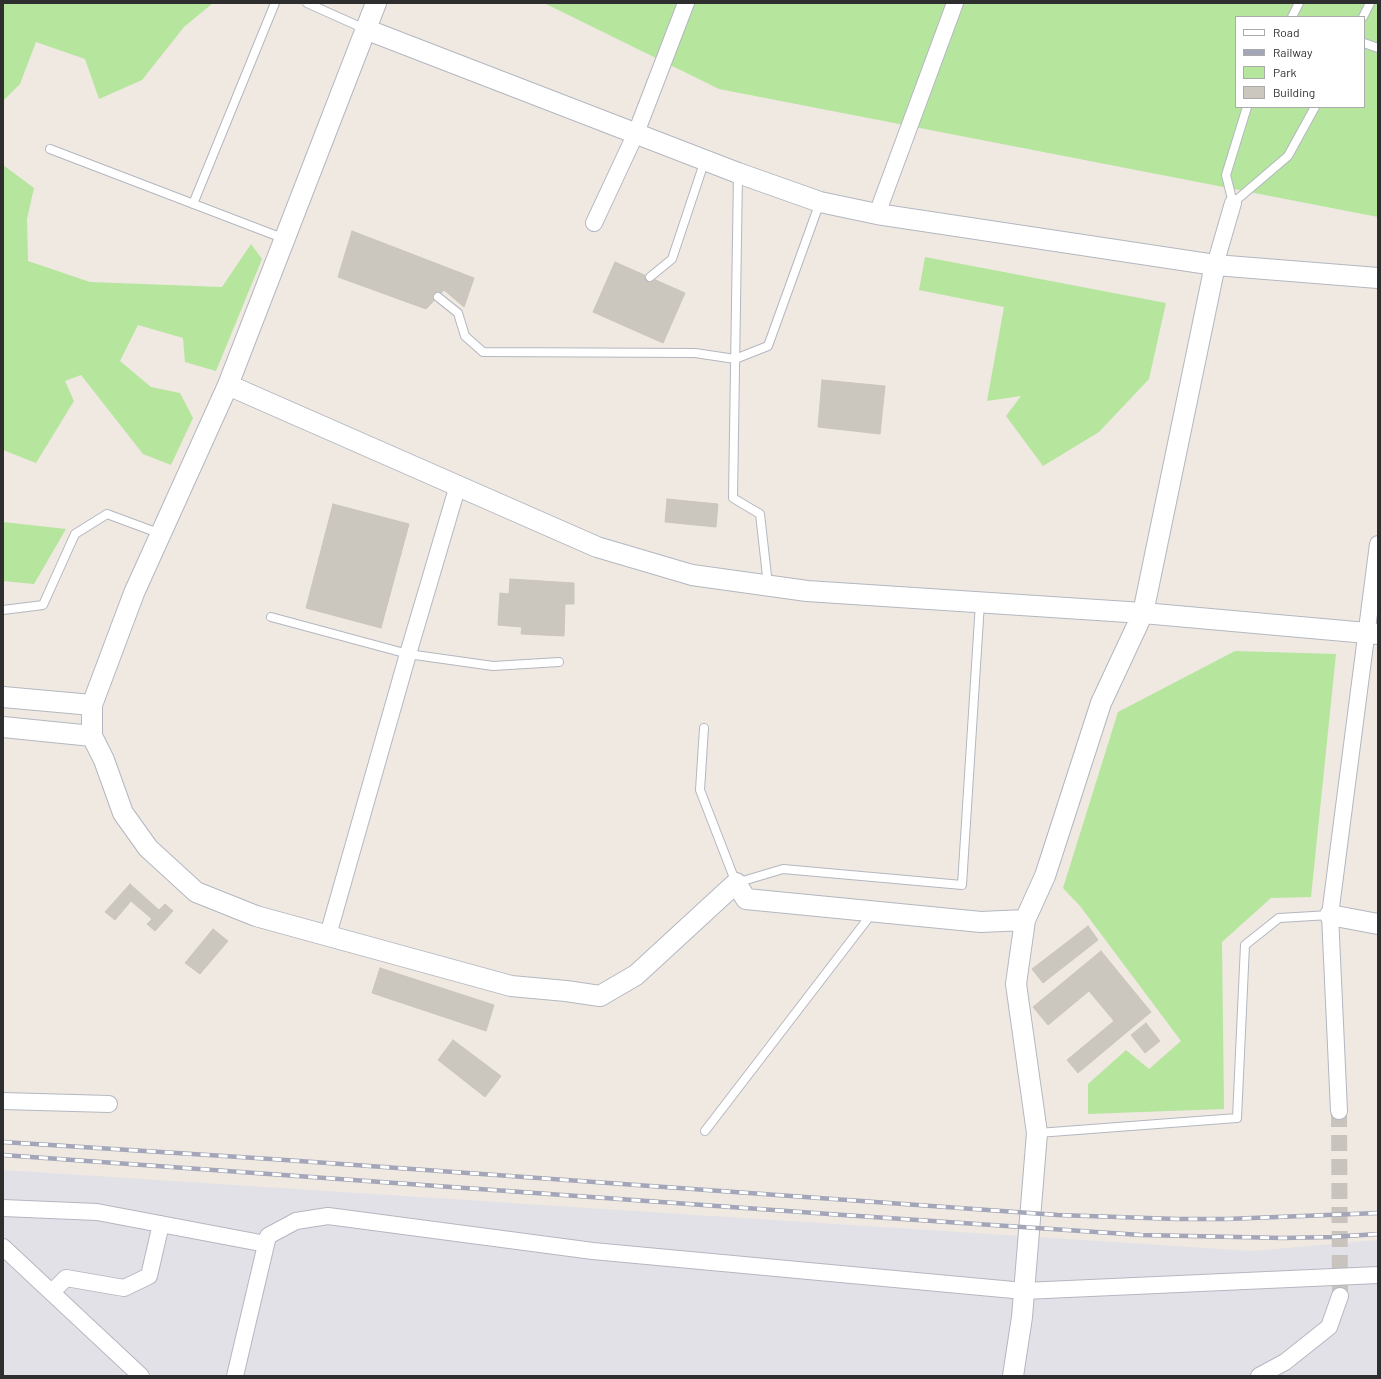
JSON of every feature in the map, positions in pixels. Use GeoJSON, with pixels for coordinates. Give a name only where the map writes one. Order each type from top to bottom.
{"type":"FeatureCollection","features":[{"type":"Feature","properties":{"kind":"street"},"geometry":{"type":"LineString","coordinates":[[376,3],[228,385],[134,593],[92,705],[92,736],[104,760],[123,813],[148,848],[196,892],[256,916],[511,986],[600,996],[636,975],[736,883],[746,899],[981,922],[1025,920]]}},
{"type":"Feature","properties":{"kind":"street"},"geometry":{"type":"LineString","coordinates":[[594,223],[636,133],[686,3]]}},
{"type":"Feature","properties":{"kind":"street"},"geometry":{"type":"LineString","coordinates":[[877,214],[955,3]]}},
{"type":"Feature","properties":{"kind":"street"},"geometry":{"type":"LineString","coordinates":[[366,29],[738,173],[820,202],[877,214],[1215,265],[1378,278]]}},
{"type":"Feature","properties":{"kind":"street"},"geometry":{"type":"LineString","coordinates":[[1013,1376],[1022,1317],[1037,1133],[1016,984],[1025,920],[1045,876],[1101,703],[1143,613],[1215,265],[1233,203]]}},
{"type":"Feature","properties":{"kind":"street"},"geometry":{"type":"LineString","coordinates":[[228,385],[597,547],[692,575],[807,591],[1143,613],[1373,634]]}},
{"type":"Feature","properties":{"kind":"street"},"geometry":{"type":"LineString","coordinates":[[328,935],[458,485]]}},
{"type":"Feature","properties":{"kind":"street"},"geometry":{"type":"LineString","coordinates":[[1339,1111],[1330,915],[1373,634],[1378,544]]}},
{"type":"Feature","properties":{"kind":"street"},"geometry":{"type":"LineString","coordinates":[[3,697],[92,705]]}},
{"type":"Feature","properties":{"kind":"street"},"geometry":{"type":"LineString","coordinates":[[3,727],[92,736]]}},
{"type":"Feature","properties":{"kind":"street"},"geometry":{"type":"LineString","coordinates":[[1330,915],[1378,924]]}},
{"type":"Feature","properties":{"kind":"street"},"geometry":{"type":"LineString","coordinates":[[3,1101],[109,1104]]}},
{"type":"Feature","properties":{"kind":"street"},"geometry":{"type":"LineString","coordinates":[[3,1208],[97,1212],[266,1244]]}},
{"type":"Feature","properties":{"kind":"street"},"geometry":{"type":"LineString","coordinates":[[235,1376],[268,1236],[296,1221],[328,1216],[594,1251],[1024,1291],[1378,1275]]}},
{"type":"Feature","properties":{"kind":"street"},"geometry":{"type":"LineString","coordinates":[[52,1292],[66,1278],[124,1288],[150,1276],[161,1224]]}},
{"type":"Feature","properties":{"kind":"street"},"geometry":{"type":"LineString","coordinates":[[3,1247],[141,1376]]}},
{"type":"Feature","properties":{"kind":"street"},"geometry":{"type":"LineString","coordinates":[[1259,1376],[1285,1362],[1329,1327],[1340,1296]]}},
{"type":"Feature","properties":{"kind":"lane"},"geometry":{"type":"LineString","coordinates":[[193,204],[275,3]]}},
{"type":"Feature","properties":{"kind":"lane"},"geometry":{"type":"LineString","coordinates":[[307,3],[366,29]]}},
{"type":"Feature","properties":{"kind":"lane"},"geometry":{"type":"LineString","coordinates":[[1292,16],[1299,3]]}},
{"type":"Feature","properties":{"kind":"lane"},"geometry":{"type":"LineString","coordinates":[[1364,16],[1370,3]]}},
{"type":"Feature","properties":{"kind":"lane"},"geometry":{"type":"LineString","coordinates":[[1365,43],[1378,48]]}},
{"type":"Feature","properties":{"kind":"lane"},"geometry":{"type":"LineString","coordinates":[[1247,108],[1226,175],[1233,203],[1288,156],[1314,108]]}},
{"type":"Feature","properties":{"kind":"lane"},"geometry":{"type":"LineString","coordinates":[[50,149],[284,239]]}},
{"type":"Feature","properties":{"kind":"lane"},"geometry":{"type":"LineString","coordinates":[[650,277],[672,259],[705,160]]}},
{"type":"Feature","properties":{"kind":"lane"},"geometry":{"type":"LineString","coordinates":[[738,173],[733,498],[760,514],[768,585]]}},
{"type":"Feature","properties":{"kind":"lane"},"geometry":{"type":"LineString","coordinates":[[438,297],[458,313],[465,336],[483,352],[695,353],[735,359],[768,346],[820,202]]}},
{"type":"Feature","properties":{"kind":"lane"},"geometry":{"type":"LineString","coordinates":[[3,610],[43,605],[75,534],[107,514],[161,534]]}},
{"type":"Feature","properties":{"kind":"lane"},"geometry":{"type":"LineString","coordinates":[[704,728],[700,790],[736,883],[783,869],[962,885],[980,602]]}},
{"type":"Feature","properties":{"kind":"lane"},"geometry":{"type":"LineString","coordinates":[[271,617],[408,654],[493,666],[559,662]]}},
{"type":"Feature","properties":{"kind":"lane"},"geometry":{"type":"LineString","coordinates":[[705,1130],[873,912]]}},
{"type":"Feature","properties":{"kind":"lane"},"geometry":{"type":"LineString","coordinates":[[1037,1133],[1237,1118],[1245,944],[1279,918],[1330,915]]}},
{"type":"Feature","properties":{"kind":"shaded area"},"geometry":{"type":"Polygon","coordinates":[[[3,1170],[1252,1251],[1378,1240],[1378,1376],[3,1376],[3,1170]]]}},
{"type":"Feature","properties":{"kind":"green space"},"geometry":{"type":"Polygon","coordinates":[[[3,3],[213,3],[184,27],[142,80],[99,99],[85,59],[36,42],[20,84],[3,101],[3,3]]]}},
{"type":"Feature","properties":{"kind":"green space"},"geometry":{"type":"Polygon","coordinates":[[[544,3],[1378,3],[1378,217],[719,89],[544,3]]]}},
{"type":"Feature","properties":{"kind":"green space"},"geometry":{"type":"Polygon","coordinates":[[[3,165],[34,188],[27,219],[28,261],[90,282],[222,287],[251,244],[262,259],[216,371],[185,362],[183,338],[138,325],[120,361],[151,387],[180,393],[193,418],[171,465],[143,454],[81,375],[65,381],[74,401],[36,463],[3,450],[3,165]]]}},
{"type":"Feature","properties":{"kind":"green space"},"geometry":{"type":"Polygon","coordinates":[[[925,257],[1166,303],[1149,379],[1099,432],[1043,466],[1006,416],[1021,396],[987,401],[1004,307],[919,290],[925,257]]]}},
{"type":"Feature","properties":{"kind":"green space"},"geometry":{"type":"Polygon","coordinates":[[[3,522],[66,529],[34,584],[3,581],[3,522]]]}},
{"type":"Feature","properties":{"kind":"green space"},"geometry":{"type":"Polygon","coordinates":[[[1235,651],[1336,654],[1311,897],[1271,898],[1222,942],[1224,1109],[1088,1114],[1088,1084],[1126,1050],[1149,1069],[1181,1041],[1080,906],[1063,888],[1118,712],[1235,651]]]}},
{"type":"Feature","properties":{"kind":"building"},"geometry":{"type":"Polygon","coordinates":[[[352,231],[474,278],[464,307],[444,290],[426,309],[338,277],[352,231]]]}},
{"type":"Feature","properties":{"kind":"building"},"geometry":{"type":"Polygon","coordinates":[[[615,262],[685,293],[663,343],[593,312],[615,262]]]}},
{"type":"Feature","properties":{"kind":"building"},"geometry":{"type":"Polygon","coordinates":[[[822,380],[885,386],[880,434],[818,427],[822,380]]]}},
{"type":"Feature","properties":{"kind":"building"},"geometry":{"type":"Polygon","coordinates":[[[667,499],[718,504],[716,527],[665,522],[667,499]]]}},
{"type":"Feature","properties":{"kind":"building"},"geometry":{"type":"Polygon","coordinates":[[[333,504],[409,524],[381,628],[306,608],[333,504]]]}},
{"type":"Feature","properties":{"kind":"building"},"geometry":{"type":"Polygon","coordinates":[[[510,579],[574,583],[574,604],[565,604],[564,636],[521,634],[522,627],[498,625],[500,593],[509,594],[510,579]]]}},
{"type":"Feature","properties":{"kind":"building"},"geometry":{"type":"Polygon","coordinates":[[[130,884],[159,910],[165,904],[173,911],[155,931],[147,924],[152,919],[131,901],[115,920],[105,912],[130,884]]]}},
{"type":"Feature","properties":{"kind":"building"},"geometry":{"type":"Polygon","coordinates":[[[1088,926],[1098,940],[1043,983],[1032,969],[1088,926]]]}},
{"type":"Feature","properties":{"kind":"building"},"geometry":{"type":"Polygon","coordinates":[[[213,929],[228,941],[200,974],[185,963],[213,929]]]}},
{"type":"Feature","properties":{"kind":"building"},"geometry":{"type":"Polygon","coordinates":[[[1101,951],[1151,1012],[1078,1073],[1067,1060],[1114,1021],[1089,991],[1048,1025],[1033,1007],[1101,951]]]}},
{"type":"Feature","properties":{"kind":"building"},"geometry":{"type":"Polygon","coordinates":[[[380,968],[494,1005],[486,1031],[372,993],[380,968]]]}},
{"type":"Feature","properties":{"kind":"building"},"geometry":{"type":"Polygon","coordinates":[[[1146,1023],[1160,1041],[1145,1053],[1131,1035],[1146,1023]]]}},
{"type":"Feature","properties":{"kind":"building"},"geometry":{"type":"Polygon","coordinates":[[[453,1040],[501,1076],[485,1097],[438,1060],[453,1040]]]}},
{"type":"Feature","properties":{"kind":"tunnel"},"geometry":{"type":"LineString","coordinates":[[1339,1111],[1340,1296]]}},
{"type":"Feature","properties":{"kind":"railway"},"geometry":{"type":"LineString","coordinates":[[3,1142],[271,1159],[1058,1215],[1227,1219],[1378,1213]]}},
{"type":"Feature","properties":{"kind":"railway"},"geometry":{"type":"LineString","coordinates":[[3,1155],[1141,1235],[1283,1238],[1378,1234]]}}]}
